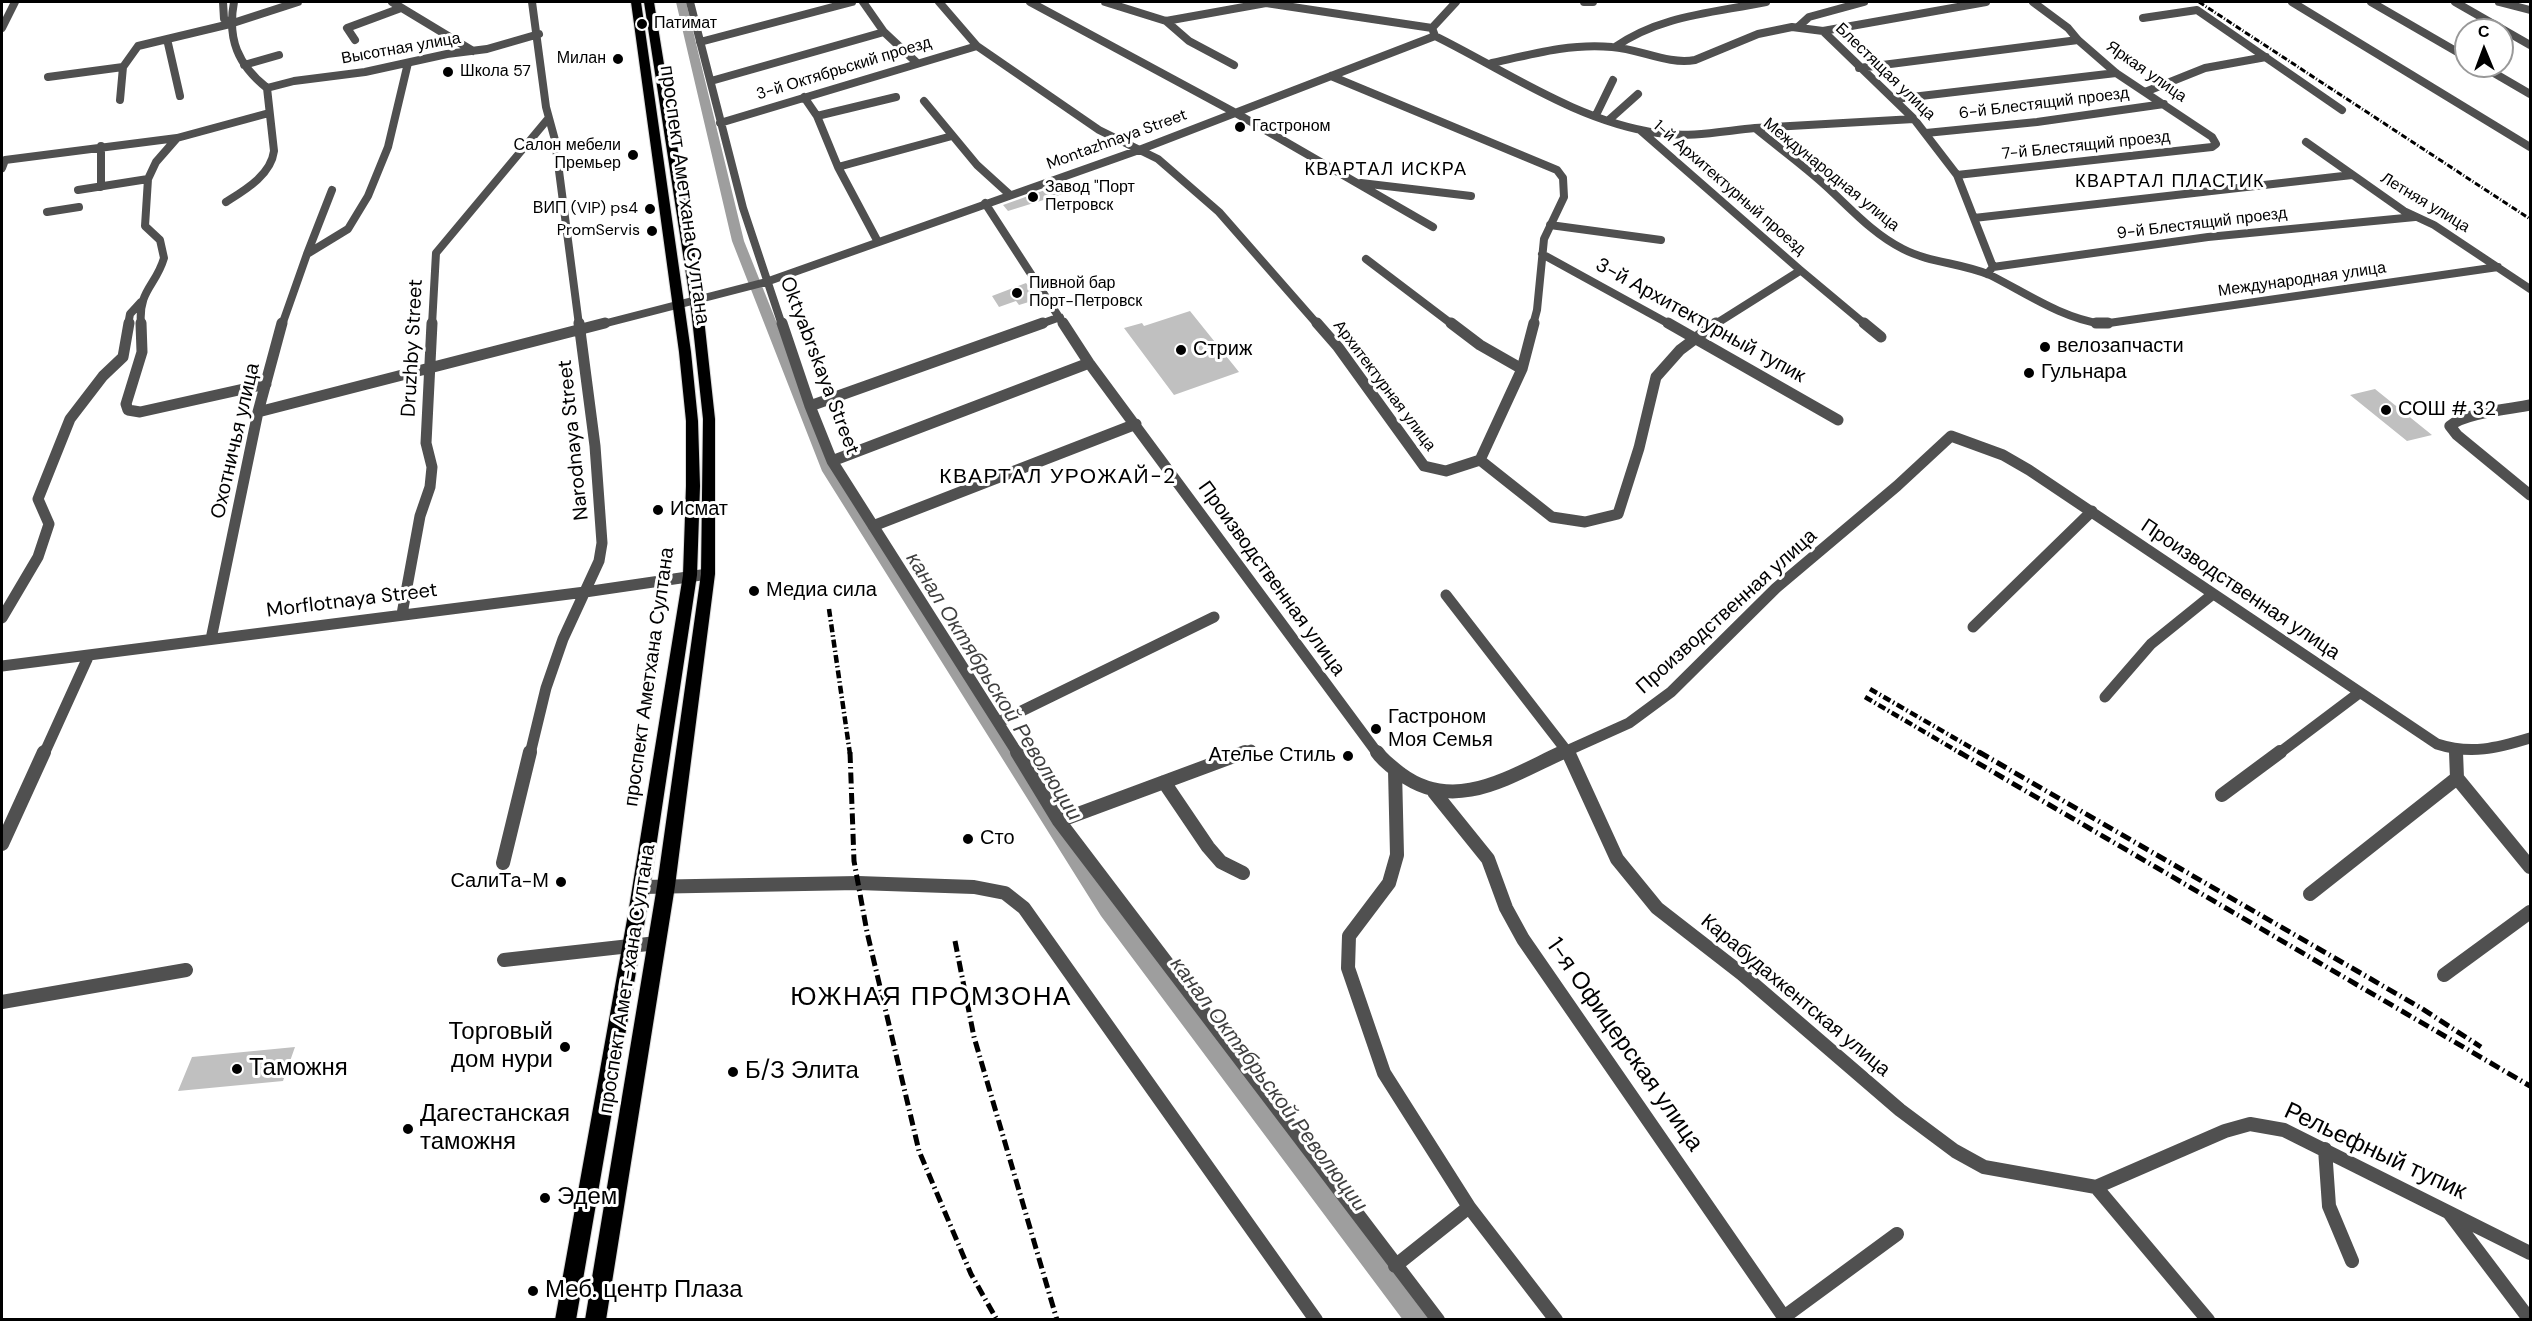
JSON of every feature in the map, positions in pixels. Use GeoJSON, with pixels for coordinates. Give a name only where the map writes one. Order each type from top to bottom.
{"type":"FeatureCollection","features":[{"type":"Feature","properties":{"kind":"main road","name":"проспект Аметхана Султана"},"geometry":{"type":"LineString","coordinates":[[565,1320],[642,887],[690,575],[693,486],[692,421],[679,303],[636,2]]}},
{"type":"Feature","properties":{"kind":"main road","name":"проспект Амет-хана Султана"},"geometry":{"type":"LineString","coordinates":[[595,1320],[666,886],[708,574],[709,419],[696,300],[649,2]]}},
{"type":"Feature","properties":{"kind":"street"},"geometry":{"type":"LineString","coordinates":[[2,28],[15,2]]}},
{"type":"Feature","properties":{"kind":"street"},"geometry":{"type":"LineString","coordinates":[[223,2],[224,19],[230,23]]}},
{"type":"Feature","properties":{"kind":"street"},"geometry":{"type":"LineString","coordinates":[[226,202],[253,184],[273,159],[274,138],[267,88],[249,74],[230,23],[234,2]]}},
{"type":"Feature","properties":{"kind":"street"},"geometry":{"type":"LineString","coordinates":[[120,100],[123,67],[138,46],[230,23],[298,2]]}},
{"type":"Feature","properties":{"kind":"street"},"geometry":{"type":"LineString","coordinates":[[392,2],[473,51]]}},
{"type":"Feature","properties":{"kind":"street","name":"Narodnaya Street"},"geometry":{"type":"LineString","coordinates":[[503,863],[546,688],[563,639],[599,561],[602,543],[595,446],[580,329],[555,140],[547,120],[539,34],[532,2]]}},
{"type":"Feature","properties":{"kind":"street","name":"Oktyabrskaya Street"},"geometry":{"type":"LineString","coordinates":[[690,2],[761,283],[832,461],[999,722],[1059,821],[1438,1320]]}},
{"type":"Feature","properties":{"kind":"street"},"geometry":{"type":"LineString","coordinates":[[700,42],[852,2]]}},
{"type":"Feature","properties":{"kind":"street"},"geometry":{"type":"LineString","coordinates":[[863,2],[884,32],[916,62]]}},
{"type":"Feature","properties":{"kind":"street","name":"Архитектурная улица"},"geometry":{"type":"LineString","coordinates":[[939,2],[977,46],[1100,130],[1158,159],[1220,212],[1338,347],[1424,466],[1436,472],[1452,471],[1480,460]]}},
{"type":"Feature","properties":{"kind":"street"},"geometry":{"type":"LineString","coordinates":[[1030,2],[1234,112],[1433,227]]}},
{"type":"Feature","properties":{"kind":"street","name":"Международная улица"},"geometry":{"type":"LineString","coordinates":[[1105,2],[1154,20],[1166,21],[1253,3],[1303,4],[1434,32],[1542,90],[1596,115],[1639,129],[1678,135],[1755,128],[1824,184],[1883,238],[1917,256],[1990,270],[2057,310],[2088,322],[2102,324],[2498,267]]}},
{"type":"Feature","properties":{"kind":"street","name":"Montazhnaya Street"},"geometry":{"type":"LineString","coordinates":[[258,412],[761,283],[1139,150],[1331,76],[1434,32],[1456,2]]}},
{"type":"Feature","properties":{"kind":"street"},"geometry":{"type":"LineString","coordinates":[[1584,2],[1593,2]]}},
{"type":"Feature","properties":{"kind":"street"},"geometry":{"type":"LineString","coordinates":[[1615,47],[1630,34],[1650,25],[1766,2]]}},
{"type":"Feature","properties":{"kind":"street"},"geometry":{"type":"LineString","coordinates":[[1798,27],[1809,17],[1864,2]]}},
{"type":"Feature","properties":{"kind":"street"},"geometry":{"type":"LineString","coordinates":[[1823,32],[1986,2]]}},
{"type":"Feature","properties":{"kind":"street","name":"Яркая улица"},"geometry":{"type":"LineString","coordinates":[[2033,2],[2068,28],[2078,40],[2116,73],[2212,137],[2216,144]]}},
{"type":"Feature","properties":{"kind":"street"},"geometry":{"type":"LineString","coordinates":[[2292,2],[2530,147]]}},
{"type":"Feature","properties":{"kind":"street"},"geometry":{"type":"LineString","coordinates":[[2371,2],[2454,50]]}},
{"type":"Feature","properties":{"kind":"street"},"geometry":{"type":"LineString","coordinates":[[2455,2],[2530,45]]}},
{"type":"Feature","properties":{"kind":"street"},"geometry":{"type":"LineString","coordinates":[[2499,2],[2530,10]]}},
{"type":"Feature","properties":{"kind":"street"},"geometry":{"type":"LineString","coordinates":[[355,40],[347,28],[401,8]]}},
{"type":"Feature","properties":{"kind":"street"},"geometry":{"type":"LineString","coordinates":[[2143,18],[2197,10],[2342,110]]}},
{"type":"Feature","properties":{"kind":"street"},"geometry":{"type":"LineString","coordinates":[[1166,21],[1177,33],[1195,45],[1234,64]]}},
{"type":"Feature","properties":{"kind":"street","name":"Блестящая улица"},"geometry":{"type":"LineString","coordinates":[[1492,63],[1562,48],[1615,47],[1684,62],[1695,60],[1758,34],[1798,27],[1823,32],[1914,118],[1958,175],[1990,270]]}},
{"type":"Feature","properties":{"kind":"street"},"geometry":{"type":"LineString","coordinates":[[711,81],[884,32]]}},
{"type":"Feature","properties":{"kind":"street","name":"Высотная улица"},"geometry":{"type":"LineString","coordinates":[[267,88],[494,48],[539,34]]}},
{"type":"Feature","properties":{"kind":"street"},"geometry":{"type":"LineString","coordinates":[[132,36],[138,46]]}},
{"type":"Feature","properties":{"kind":"street"},"geometry":{"type":"LineString","coordinates":[[167,39],[180,96]]}},
{"type":"Feature","properties":{"kind":"street"},"geometry":{"type":"LineString","coordinates":[[1859,68],[2078,40]]}},
{"type":"Feature","properties":{"kind":"street","name":"3-й Октябрьский проезд"},"geometry":{"type":"LineString","coordinates":[[720,123],[916,62],[977,46]]}},
{"type":"Feature","properties":{"kind":"street"},"geometry":{"type":"LineString","coordinates":[[244,65],[279,55]]}},
{"type":"Feature","properties":{"kind":"street"},"geometry":{"type":"LineString","coordinates":[[2145,92],[2205,68],[2266,57]]}},
{"type":"Feature","properties":{"kind":"street"},"geometry":{"type":"LineString","coordinates":[[307,254],[348,229],[368,196],[388,147],[408,63]]}},
{"type":"Feature","properties":{"kind":"street"},"geometry":{"type":"LineString","coordinates":[[48,78],[123,67]]}},
{"type":"Feature","properties":{"kind":"street"},"geometry":{"type":"LineString","coordinates":[[1895,99],[2116,73]]}},
{"type":"Feature","properties":{"kind":"street"},"geometry":{"type":"LineString","coordinates":[[1331,76],[1557,170],[1563,178],[1564,197],[1544,239],[1537,310],[1522,369],[1480,460]]}},
{"type":"Feature","properties":{"kind":"street"},"geometry":{"type":"LineString","coordinates":[[2503,78],[2530,94]]}},
{"type":"Feature","properties":{"kind":"street"},"geometry":{"type":"LineString","coordinates":[[1596,115],[1613,80]]}},
{"type":"Feature","properties":{"kind":"street"},"geometry":{"type":"LineString","coordinates":[[1610,119],[1638,94]]}},
{"type":"Feature","properties":{"kind":"street"},"geometry":{"type":"LineString","coordinates":[[804,97],[817,116],[838,167],[878,242]]}},
{"type":"Feature","properties":{"kind":"street"},"geometry":{"type":"LineString","coordinates":[[817,116],[896,97]]}},
{"type":"Feature","properties":{"kind":"street"},"geometry":{"type":"LineString","coordinates":[[924,101],[977,165],[1009,194]]}},
{"type":"Feature","properties":{"kind":"street","name":"6-й Блестящий проезд"},"geometry":{"type":"LineString","coordinates":[[1926,133],[2037,122],[2164,104]]}},
{"type":"Feature","properties":{"kind":"street"},"geometry":{"type":"LineString","coordinates":[[3,161],[102,146],[177,138],[269,113]]}},
{"type":"Feature","properties":{"kind":"street"},"geometry":{"type":"LineString","coordinates":[[1755,128],[1914,118]]}},
{"type":"Feature","properties":{"kind":"street","name":"Druzhby Street"},"geometry":{"type":"LineString","coordinates":[[402,614],[420,516],[430,487],[432,466],[426,443],[436,253],[547,120]]}},
{"type":"Feature","properties":{"kind":"street","name":"1-й Архитектурный проезд"},"geometry":{"type":"LineString","coordinates":[[1639,129],[1799,269],[1881,337]]}},
{"type":"Feature","properties":{"kind":"street"},"geometry":{"type":"LineString","coordinates":[[838,167],[952,136]]}},
{"type":"Feature","properties":{"kind":"street"},"geometry":{"type":"LineString","coordinates":[[177,138],[156,162],[148,179],[145,226],[162,240],[164,252],[161,267],[145,290],[141,302],[140,331],[143,348],[126,404],[128,410],[140,412],[266,384]]}},
{"type":"Feature","properties":{"kind":"street","name":"Летняя улица"},"geometry":{"type":"LineString","coordinates":[[2306,142],[2403,211],[2434,225],[2530,289]]}},
{"type":"Feature","properties":{"kind":"street","name":"7-й Блестящий проезд"},"geometry":{"type":"LineString","coordinates":[[1958,175],[2212,147],[2216,144]]}},
{"type":"Feature","properties":{"kind":"street"},"geometry":{"type":"LineString","coordinates":[[101,187],[102,146]]}},
{"type":"Feature","properties":{"kind":"street"},"geometry":{"type":"LineString","coordinates":[[1974,218],[2352,175]]}},
{"type":"Feature","properties":{"kind":"street"},"geometry":{"type":"LineString","coordinates":[[47,212],[78,210],[82,189],[148,179]]}},
{"type":"Feature","properties":{"kind":"street"},"geometry":{"type":"LineString","coordinates":[[1357,182],[1471,196]]}},
{"type":"Feature","properties":{"kind":"street","name":"Охотничья улица"},"geometry":{"type":"LineString","coordinates":[[211,639],[258,412],[283,320],[332,189]]}},
{"type":"Feature","properties":{"kind":"street","name":"Производственная улица"},"geometry":{"type":"LineString","coordinates":[[985,203],[1089,363],[1363,735],[1382,759],[1395,770],[1413,783],[1434,792],[1461,793],[1485,787],[1629,723],[1671,692],[1776,588],[1897,486],[1951,436],[2003,455],[2092,511],[2421,735],[2456,752]]}},
{"type":"Feature","properties":{"kind":"street","name":"9-й Блестящий проезд"},"geometry":{"type":"LineString","coordinates":[[1990,270],[2208,237],[2415,217]]}},
{"type":"Feature","properties":{"kind":"street"},"geometry":{"type":"LineString","coordinates":[[1550,225],[1660,240]]}},
{"type":"Feature","properties":{"kind":"street","name":"3-й Архитектурный тупик"},"geometry":{"type":"LineString","coordinates":[[1542,254],[1838,420]]}},
{"type":"Feature","properties":{"kind":"street"},"geometry":{"type":"LineString","coordinates":[[1366,260],[1480,345],[1522,369]]}},
{"type":"Feature","properties":{"kind":"street","name":"1-й Архитектурный проезд"},"geometry":{"type":"LineString","coordinates":[[1480,460],[1552,517],[1562,521],[1607,519],[1618,514],[1642,437],[1647,405],[1657,376],[1666,363],[1695,339],[1798,272],[1799,269]]}},
{"type":"Feature","properties":{"kind":"street"},"geometry":{"type":"LineString","coordinates":[[2,618],[38,557],[50,524],[38,499],[70,419],[103,376],[123,357],[130,314],[141,302]]}},
{"type":"Feature","properties":{"kind":"street"},"geometry":{"type":"LineString","coordinates":[[810,406],[1060,316]]}},
{"type":"Feature","properties":{"kind":"street"},"geometry":{"type":"LineString","coordinates":[[832,461],[1089,363]]}},
{"type":"Feature","properties":{"kind":"street"},"geometry":{"type":"LineString","coordinates":[[2530,405],[2466,418],[2455,421],[2450,426],[2457,435],[2530,495]]}},
{"type":"Feature","properties":{"kind":"street"},"geometry":{"type":"LineString","coordinates":[[873,526],[1136,424]]}},
{"type":"Feature","properties":{"kind":"street"},"geometry":{"type":"LineString","coordinates":[[1972,627],[2092,511]]}},
{"type":"Feature","properties":{"kind":"street","name":"Morflotnaya Street"},"geometry":{"type":"LineString","coordinates":[[2,666],[585,592],[708,574]]}},
{"type":"Feature","properties":{"kind":"street"},"geometry":{"type":"LineString","coordinates":[[2105,698],[2151,644],[2214,594]]}},
{"type":"Feature","properties":{"kind":"street","name":"Карабудахкентская улица"},"geometry":{"type":"LineString","coordinates":[[1446,595],[1567,749],[1617,859],[1657,908],[1742,974],[1900,1110],[1956,1151],[1984,1167],[2096,1187]]}},
{"type":"Feature","properties":{"kind":"street"},"geometry":{"type":"LineString","coordinates":[[999,722],[1214,617]]}},
{"type":"Feature","properties":{"kind":"street"},"geometry":{"type":"LineString","coordinates":[[2,844],[89,655]]}},
{"type":"Feature","properties":{"kind":"street"},"geometry":{"type":"LineString","coordinates":[[2222,795],[2359,693]]}},
{"type":"Feature","properties":{"kind":"street"},"geometry":{"type":"LineString","coordinates":[[2530,738],[2476,752],[2456,752],[2457,778],[2530,867]]}},
{"type":"Feature","properties":{"kind":"street"},"geometry":{"type":"LineString","coordinates":[[1059,821],[1251,750]]}},
{"type":"Feature","properties":{"kind":"street"},"geometry":{"type":"LineString","coordinates":[[1395,770],[1396,855],[1389,882],[1349,936],[1348,968],[1384,1073],[1469,1207],[1556,1320]]}},
{"type":"Feature","properties":{"kind":"street"},"geometry":{"type":"LineString","coordinates":[[2310,894],[2457,778]]}},
{"type":"Feature","properties":{"kind":"street"},"geometry":{"type":"LineString","coordinates":[[1164,782],[1208,847],[1221,862],[1243,873]]}},
{"type":"Feature","properties":{"kind":"street","name":"1-я Офицерская улица"},"geometry":{"type":"LineString","coordinates":[[1434,792],[1488,859],[1506,908],[1523,939],[1785,1318]]}},
{"type":"Feature","properties":{"kind":"street"},"geometry":{"type":"LineString","coordinates":[[642,887],[858,883],[974,887],[1005,893],[1024,908],[1316,1320]]}},
{"type":"Feature","properties":{"kind":"street"},"geometry":{"type":"LineString","coordinates":[[2444,975],[2530,912]]}},
{"type":"Feature","properties":{"kind":"street"},"geometry":{"type":"LineString","coordinates":[[504,960],[657,943]]}},
{"type":"Feature","properties":{"kind":"street"},"geometry":{"type":"LineString","coordinates":[[2,1002],[186,970]]}},
{"type":"Feature","properties":{"kind":"street","name":"Рельефный тупик"},"geometry":{"type":"LineString","coordinates":[[2096,1187],[2225,1131],[2250,1124],[2284,1130],[2530,1253]]}},
{"type":"Feature","properties":{"kind":"street"},"geometry":{"type":"LineString","coordinates":[[2325,1149],[2329,1206],[2352,1261]]}},
{"type":"Feature","properties":{"kind":"street"},"geometry":{"type":"LineString","coordinates":[[2096,1187],[2208,1320]]}},
{"type":"Feature","properties":{"kind":"street"},"geometry":{"type":"LineString","coordinates":[[1395,1266],[1469,1207]]}},
{"type":"Feature","properties":{"kind":"street"},"geometry":{"type":"LineString","coordinates":[[2448,1211],[2530,1320]]}},
{"type":"Feature","properties":{"kind":"street"},"geometry":{"type":"LineString","coordinates":[[1785,1318],[1897,1234]]}},
{"type":"Feature","properties":{"kind":"building","name":"Завод \"Порт Петровск"},"geometry":{"type":"Polygon","coordinates":[[[1059,185],[1066,193],[1008,211],[1003,205],[1059,185]]]}},
{"type":"Feature","properties":{"kind":"building","name":"Пивной бар Порт-Петровск"},"geometry":{"type":"Polygon","coordinates":[[[1026,283],[1036,297],[1030,298],[1032,301],[1019,305],[1016,301],[999,307],[992,296],[1026,283]]]}},
{"type":"Feature","properties":{"kind":"building","name":"Стриж"},"geometry":{"type":"Polygon","coordinates":[[[1190,311],[1239,372],[1174,395],[1124,328],[1142,323],[1144,326],[1190,311]]]}},
{"type":"Feature","properties":{"kind":"building"},"geometry":{"type":"Polygon","coordinates":[[[2375,389],[2432,435],[2407,441],[2350,395],[2375,389]]]}},
{"type":"Feature","properties":{"kind":"building","name":"Таможня"},"geometry":{"type":"Polygon","coordinates":[[[295,1047],[283,1081],[178,1091],[192,1057],[295,1047]]]}},
{"type":"Feature","properties":{"kind":"waterway","name":"канал Октябрьской Революции"},"geometry":{"type":"LineString","coordinates":[[681,2],[738,241],[829,471],[1108,910],[1418,1320]]}},
{"type":"Feature","properties":{"kind":"railway"},"geometry":{"type":"LineString","coordinates":[[2199,2],[2530,219]]}},
{"type":"Feature","properties":{"kind":"railway"},"geometry":{"type":"LineString","coordinates":[[829,609],[850,754]]}},
{"type":"Feature","properties":{"kind":"railway"},"geometry":{"type":"LineString","coordinates":[[1870,689],[1982,754]]}},
{"type":"Feature","properties":{"kind":"railway"},"geometry":{"type":"LineString","coordinates":[[1865,697],[1962,754]]}},
{"type":"Feature","properties":{"kind":"railway"},"geometry":{"type":"LineString","coordinates":[[850,752],[854,861],[867,932],[919,1151],[971,1274],[997,1320]]}},
{"type":"Feature","properties":{"kind":"railway"},"geometry":{"type":"LineString","coordinates":[[1959,752],[2530,1086]]}},
{"type":"Feature","properties":{"kind":"railway"},"geometry":{"type":"LineString","coordinates":[[1979,752],[2421,1008],[2481,1047]]}},
{"type":"Feature","properties":{"kind":"railway"},"geometry":{"type":"LineString","coordinates":[[955,941],[974,1037],[1057,1320]]}},
{"type":"Feature","properties":{"kind":"place","name":"Патимат"},"geometry":{"type":"Point","coordinates":[642,24]}},
{"type":"Feature","properties":{"kind":"place","name":"Милан"},"geometry":{"type":"Point","coordinates":[618,59]}},
{"type":"Feature","properties":{"kind":"place","name":"Школа 57"},"geometry":{"type":"Point","coordinates":[448,72]}},
{"type":"Feature","properties":{"kind":"place","name":"Гастроном"},"geometry":{"type":"Point","coordinates":[1240,127]}},
{"type":"Feature","properties":{"kind":"place","name":"Салон мебели Премьер"},"geometry":{"type":"Point","coordinates":[633,155]}},
{"type":"Feature","properties":{"kind":"place","name":"Завод \"Порт Петровск"},"geometry":{"type":"Point","coordinates":[1033,197]}},
{"type":"Feature","properties":{"kind":"place","name":"ВИП (VIP) ps4"},"geometry":{"type":"Point","coordinates":[650,209]}},
{"type":"Feature","properties":{"kind":"place","name":"PromServis"},"geometry":{"type":"Point","coordinates":[652,231]}},
{"type":"Feature","properties":{"kind":"place","name":"Пивной бар Порт-Петровск"},"geometry":{"type":"Point","coordinates":[1017,293]}},
{"type":"Feature","properties":{"kind":"place","name":"велозапчасти"},"geometry":{"type":"Point","coordinates":[2045,347]}},
{"type":"Feature","properties":{"kind":"place","name":"Стриж"},"geometry":{"type":"Point","coordinates":[1181,350]}},
{"type":"Feature","properties":{"kind":"place","name":"Гульнара"},"geometry":{"type":"Point","coordinates":[2029,373]}},
{"type":"Feature","properties":{"kind":"place","name":"СОШ # 32"},"geometry":{"type":"Point","coordinates":[2386,410]}},
{"type":"Feature","properties":{"kind":"place","name":"Исмат"},"geometry":{"type":"Point","coordinates":[658,510]}},
{"type":"Feature","properties":{"kind":"place","name":"Медиа сила"},"geometry":{"type":"Point","coordinates":[754,591]}},
{"type":"Feature","properties":{"kind":"place","name":"Гастроном Моя Семья"},"geometry":{"type":"Point","coordinates":[1376,729]}},
{"type":"Feature","properties":{"kind":"place","name":"Ателье Cтиль"},"geometry":{"type":"Point","coordinates":[1348,756]}},
{"type":"Feature","properties":{"kind":"place","name":"Сто"},"geometry":{"type":"Point","coordinates":[968,839]}},
{"type":"Feature","properties":{"kind":"place","name":"СалиТа-М"},"geometry":{"type":"Point","coordinates":[561,882]}},
{"type":"Feature","properties":{"kind":"place","name":"Торговый дом нури"},"geometry":{"type":"Point","coordinates":[565,1047]}},
{"type":"Feature","properties":{"kind":"place","name":"Таможня"},"geometry":{"type":"Point","coordinates":[237,1069]}},
{"type":"Feature","properties":{"kind":"place","name":"Б/З Элита"},"geometry":{"type":"Point","coordinates":[733,1072]}},
{"type":"Feature","properties":{"kind":"place","name":"Дагестанская таможня"},"geometry":{"type":"Point","coordinates":[408,1129]}},
{"type":"Feature","properties":{"kind":"place","name":"Эдем"},"geometry":{"type":"Point","coordinates":[545,1198]}},
{"type":"Feature","properties":{"kind":"place","name":"Меб. центр Плаза"},"geometry":{"type":"Point","coordinates":[533,1291]}},
{"type":"Feature","properties":{"kind":"district","name":"КВАРТАЛ ИСКРА"},"geometry":{"type":"Point","coordinates":[1386,170]}},
{"type":"Feature","properties":{"kind":"district","name":"КВАРТАЛ ПЛАСТИК"},"geometry":{"type":"Point","coordinates":[2170,182]}},
{"type":"Feature","properties":{"kind":"district","name":"КВАРТАЛ УРОЖАЙ-2"},"geometry":{"type":"Point","coordinates":[1058,477]}},
{"type":"Feature","properties":{"kind":"district","name":"ЮЖНАЯ ПРОМЗОНА"},"geometry":{"type":"Point","coordinates":[931,998]}}]}
